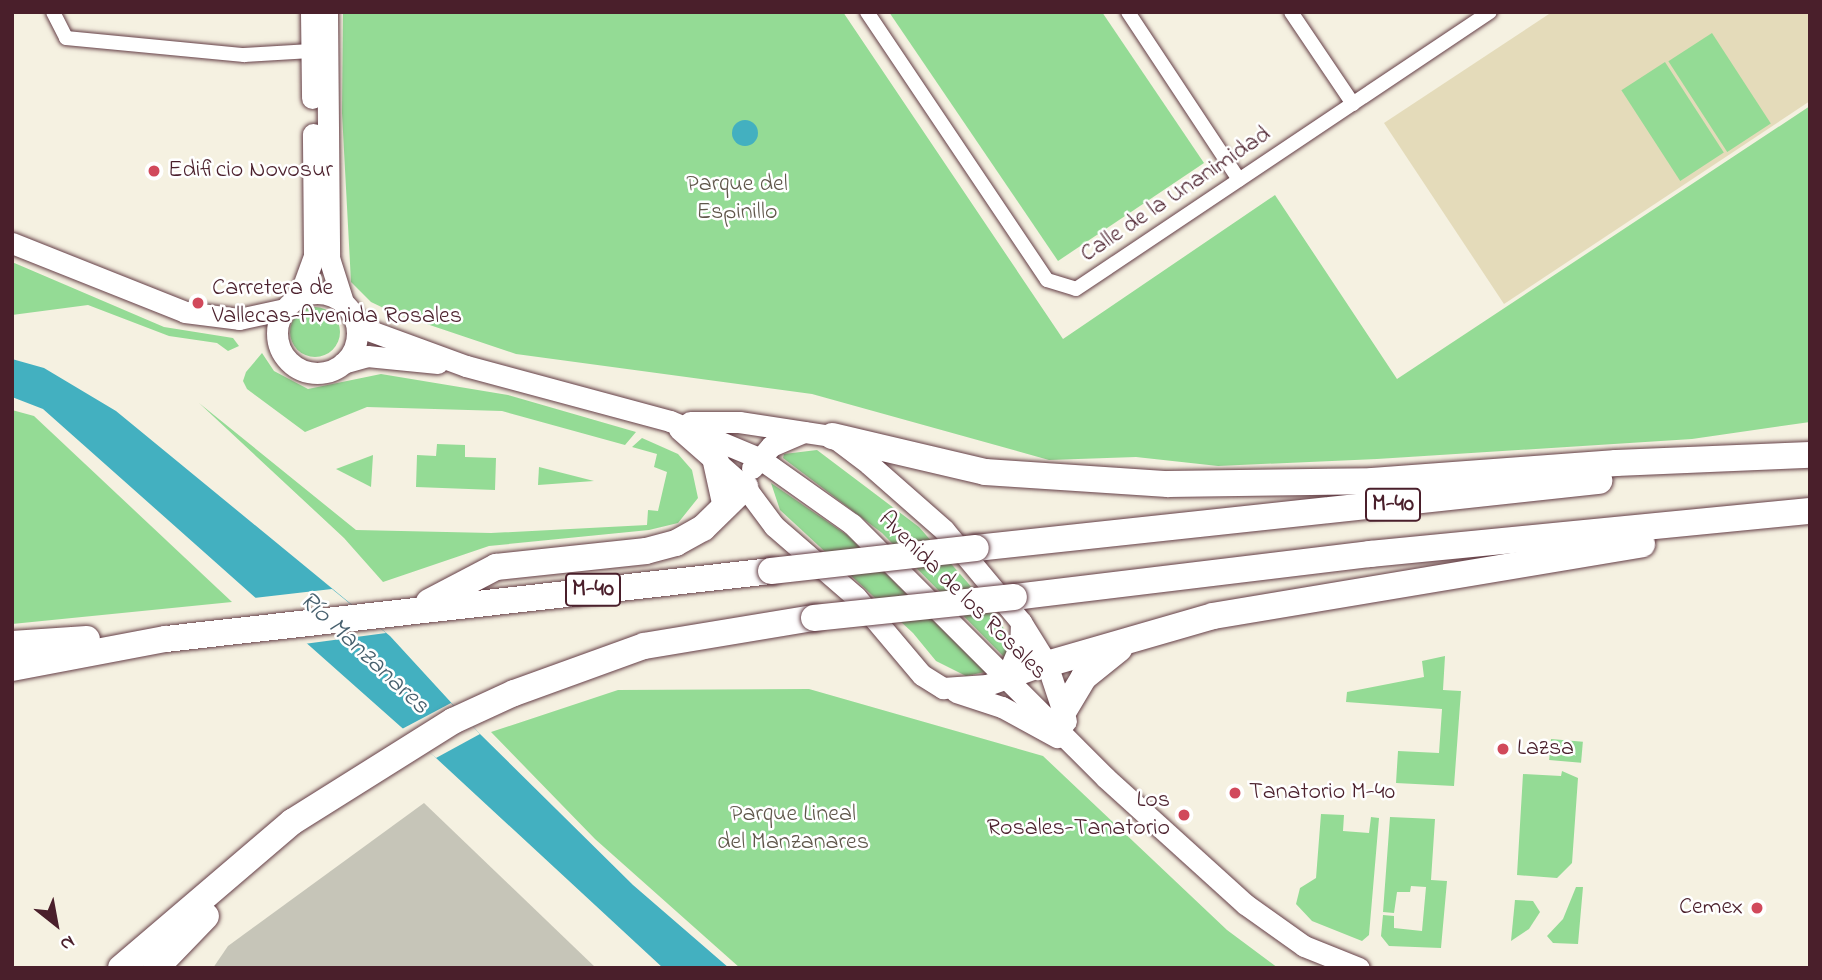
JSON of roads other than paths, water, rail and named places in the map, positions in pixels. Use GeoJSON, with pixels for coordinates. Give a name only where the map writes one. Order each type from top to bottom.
{"type":"FeatureCollection","features":[{"type":"Feature","properties":{"kind":"highway"},"geometry":{"type":"LineString","coordinates":[[819,433],[985,472],[1168,484],[1371,481],[1616,463],[1810,456]]}},
{"type":"Feature","properties":{"kind":"highway","name":"M-40"},"geometry":{"type":"LineString","coordinates":[[12,668],[166,639],[415,609],[1810,456]]}},
{"type":"Feature","properties":{"kind":"highway"},"geometry":{"type":"LineString","coordinates":[[415,609],[496,567],[646,551],[676,542],[703,528],[735,495],[716,462]]}},
{"type":"Feature","properties":{"kind":"highway"},"geometry":{"type":"LineString","coordinates":[[1047,664],[1213,616],[1334,592],[1709,534],[1800,512]]}},
{"type":"Feature","properties":{"kind":"highway","name":"M-40"},"geometry":{"type":"LineString","coordinates":[[121,968],[292,822],[382,764],[453,721],[514,693],[644,646],[814,618],[1370,554],[1800,512]]}},
{"type":"Feature","properties":{"kind":"highway"},"geometry":{"type":"LineString","coordinates":[[1063,712],[1084,677],[1110,654],[1144,635]]}},
{"type":"Feature","properties":{"kind":"highway"},"geometry":{"type":"LineString","coordinates":[[12,644],[166,639]]}},
{"type":"Feature","properties":{"kind":"highway"},"geometry":{"type":"LineString","coordinates":[[156,968],[292,822]]}},
{"type":"Feature","properties":{"kind":"main road"},"geometry":{"type":"LineString","coordinates":[[278,340],[314,246],[311,12]]}},
{"type":"Feature","properties":{"kind":"main road"},"geometry":{"type":"LineString","coordinates":[[327,12],[329,258],[349,310],[353,351],[343,363]]}},
{"type":"Feature","properties":{"kind":"main road"},"geometry":{"type":"LineString","coordinates":[[12,243],[161,304],[239,319],[278,340],[296,367],[328,371],[367,356],[466,366]]}},
{"type":"Feature","properties":{"kind":"main road"},"geometry":{"type":"LineString","coordinates":[[239,319],[321,294],[349,310],[368,330],[466,366]]}},
{"type":"Feature","properties":{"kind":"main road","name":"Avenida de los Rosales"},"geometry":{"type":"LineString","coordinates":[[466,366],[670,421],[759,458],[852,524],[1007,676],[1074,747],[1245,904],[1304,946],[1359,968]]}},
{"type":"Feature","properties":{"kind":"main road"},"geometry":{"type":"LineString","coordinates":[[670,421],[739,422],[819,433],[944,530],[1021,622],[1047,664],[1074,747]]}},
{"type":"Feature","properties":{"kind":"main road"},"geometry":{"type":"LineString","coordinates":[[670,421],[716,462]]}},
{"type":"Feature","properties":{"kind":"main road"},"geometry":{"type":"LineString","coordinates":[[819,433],[771,446],[759,458],[735,495],[856,597],[922,674],[943,688],[1002,707],[1074,747]]}},
{"type":"Feature","properties":{"kind":"main road"},"geometry":{"type":"LineString","coordinates":[[1007,676],[1017,656],[1021,622]]}},
{"type":"Feature","properties":{"kind":"main road"},"geometry":{"type":"LineString","coordinates":[[943,688],[979,687],[1047,664]]}},
{"type":"Feature","properties":{"kind":"street"},"geometry":{"type":"LineString","coordinates":[[53,12],[66,38],[244,55],[311,51]]}},
{"type":"Feature","properties":{"kind":"street","name":"Calle de la Unanimidad"},"geometry":{"type":"LineString","coordinates":[[867,12],[1047,279],[1076,289],[1486,13]]}},
{"type":"Feature","properties":{"kind":"street"},"geometry":{"type":"LineString","coordinates":[[1128,12],[1239,180]]}},
{"type":"Feature","properties":{"kind":"street"},"geometry":{"type":"LineString","coordinates":[[1291,12],[1353,104]]}},
{"type":"Feature","properties":{"kind":"water"},"geometry":{"type":"Polygon","coordinates":[[[745,120],[754,124],[758,133],[754,142],[745,146],[736,142],[732,133],[736,124],[745,120]]]}},
{"type":"Feature","properties":{"kind":"water","name":"Río Manzanares"},"geometry":{"type":"Polygon","coordinates":[[[12,359],[44,368],[116,411],[390,636],[480,734],[633,885],[729,968],[663,968],[436,758],[43,409],[12,397],[12,359]]]}},
{"type":"Feature","properties":{"kind":"place","name":"Edificio Novosur"},"geometry":{"type":"Point","coordinates":[154,171]}},
{"type":"Feature","properties":{"kind":"place","name":"Carretera de Vallecas-Avenida Rosales"},"geometry":{"type":"Point","coordinates":[198,303]}},
{"type":"Feature","properties":{"kind":"place","name":"Lazsa"},"geometry":{"type":"Point","coordinates":[1503,749]}},
{"type":"Feature","properties":{"kind":"place","name":"Tanatorio M-40"},"geometry":{"type":"Point","coordinates":[1235,793]}},
{"type":"Feature","properties":{"kind":"place","name":"Los Rosales-Tanatorio"},"geometry":{"type":"Point","coordinates":[1184,815]}},
{"type":"Feature","properties":{"kind":"place","name":"Cemex"},"geometry":{"type":"Point","coordinates":[1757,908]}},
{"type":"Feature","properties":{"kind":"park label","name":"Parque del Espinillo"},"geometry":{"type":"Point","coordinates":[737,199]}},
{"type":"Feature","properties":{"kind":"park label","name":"Parque Lineal del Manzanares"},"geometry":{"type":"Point","coordinates":[793,829]}}]}
